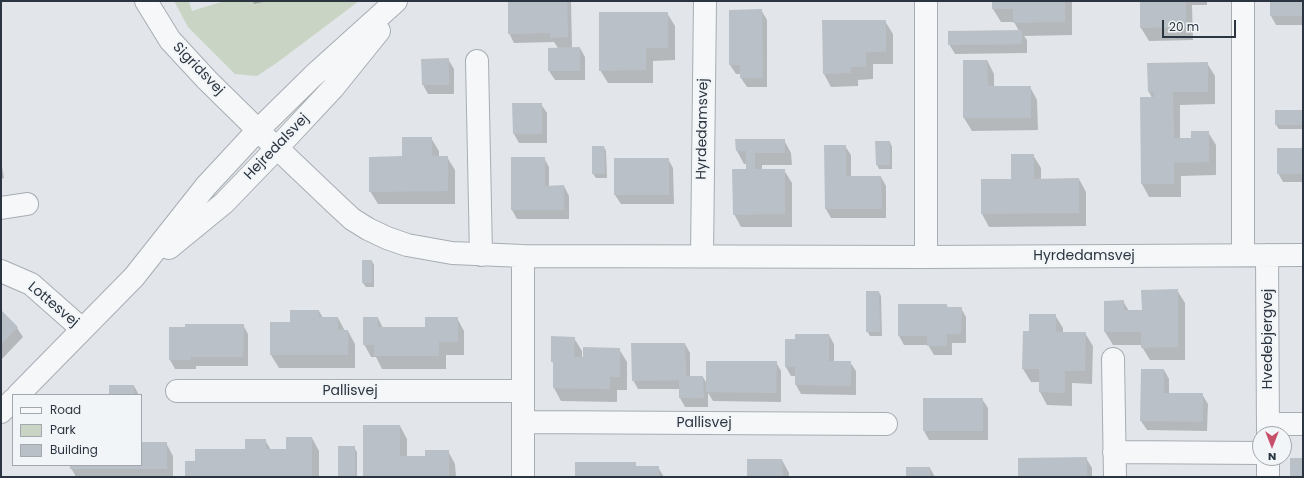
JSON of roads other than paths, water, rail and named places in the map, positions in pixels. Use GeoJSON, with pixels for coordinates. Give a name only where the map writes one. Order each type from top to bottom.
{"type":"FeatureCollection","features":[{"type":"Feature","properties":{"kind":"street","name":"Sigridsvej"},"geometry":{"type":"LineString","coordinates":[[146,1],[170,40],[207,80],[277,148]]}},
{"type":"Feature","properties":{"kind":"street","name":"Hejredalsvej"},"geometry":{"type":"LineString","coordinates":[[19,394],[134,277],[206,186],[258,130],[313,76],[396,1]]}},
{"type":"Feature","properties":{"kind":"street","name":"Hejredalsvej"},"geometry":{"type":"LineString","coordinates":[[134,277],[224,203],[333,88],[403,1]]}},
{"type":"Feature","properties":{"kind":"street","name":"Hyrdedamsvej"},"geometry":{"type":"LineString","coordinates":[[702,256],[705,1]]}},
{"type":"Feature","properties":{"kind":"street"},"geometry":{"type":"LineString","coordinates":[[926,1],[926,257]]}},
{"type":"Feature","properties":{"kind":"street"},"geometry":{"type":"LineString","coordinates":[[1243,1],[1243,255]]}},
{"type":"Feature","properties":{"kind":"street"},"geometry":{"type":"LineString","coordinates":[[478,61],[481,255]]}},
{"type":"Feature","properties":{"kind":"street","name":"Hyrdedamsvej"},"geometry":{"type":"LineString","coordinates":[[277,148],[352,219],[368,229],[387,238],[422,248],[452,253],[523,256],[926,257],[1303,255]]}},
{"type":"Feature","properties":{"kind":"street"},"geometry":{"type":"LineString","coordinates":[[1,208],[27,204]]}},
{"type":"Feature","properties":{"kind":"street","name":"Hvedebjergvej"},"geometry":{"type":"LineString","coordinates":[[1267,255],[1268,426]]}},
{"type":"Feature","properties":{"kind":"street"},"geometry":{"type":"LineString","coordinates":[[523,256],[523,477]]}},
{"type":"Feature","properties":{"kind":"street","name":"Lottesvej"},"geometry":{"type":"LineString","coordinates":[[1,271],[31,284],[82,330]]}},
{"type":"Feature","properties":{"kind":"street"},"geometry":{"type":"LineString","coordinates":[[1113,359],[1115,477]]}},
{"type":"Feature","properties":{"kind":"street","name":"Pallisvej"},"geometry":{"type":"LineString","coordinates":[[177,391],[522,391]]}},
{"type":"Feature","properties":{"kind":"street"},"geometry":{"type":"LineString","coordinates":[[1,412],[12,401]]}},
{"type":"Feature","properties":{"kind":"street","name":"Pallisvej"},"geometry":{"type":"LineString","coordinates":[[522,422],[886,424]]}},
{"type":"Feature","properties":{"kind":"street","name":"Hvedebjergvej"},"geometry":{"type":"LineString","coordinates":[[1289,426],[1303,424]]}},
{"type":"Feature","properties":{"kind":"street"},"geometry":{"type":"LineString","coordinates":[[1114,452],[1252,452]]}},
{"type":"Feature","properties":{"kind":"street"},"geometry":{"type":"LineString","coordinates":[[1268,466],[1268,477]]}}]}
